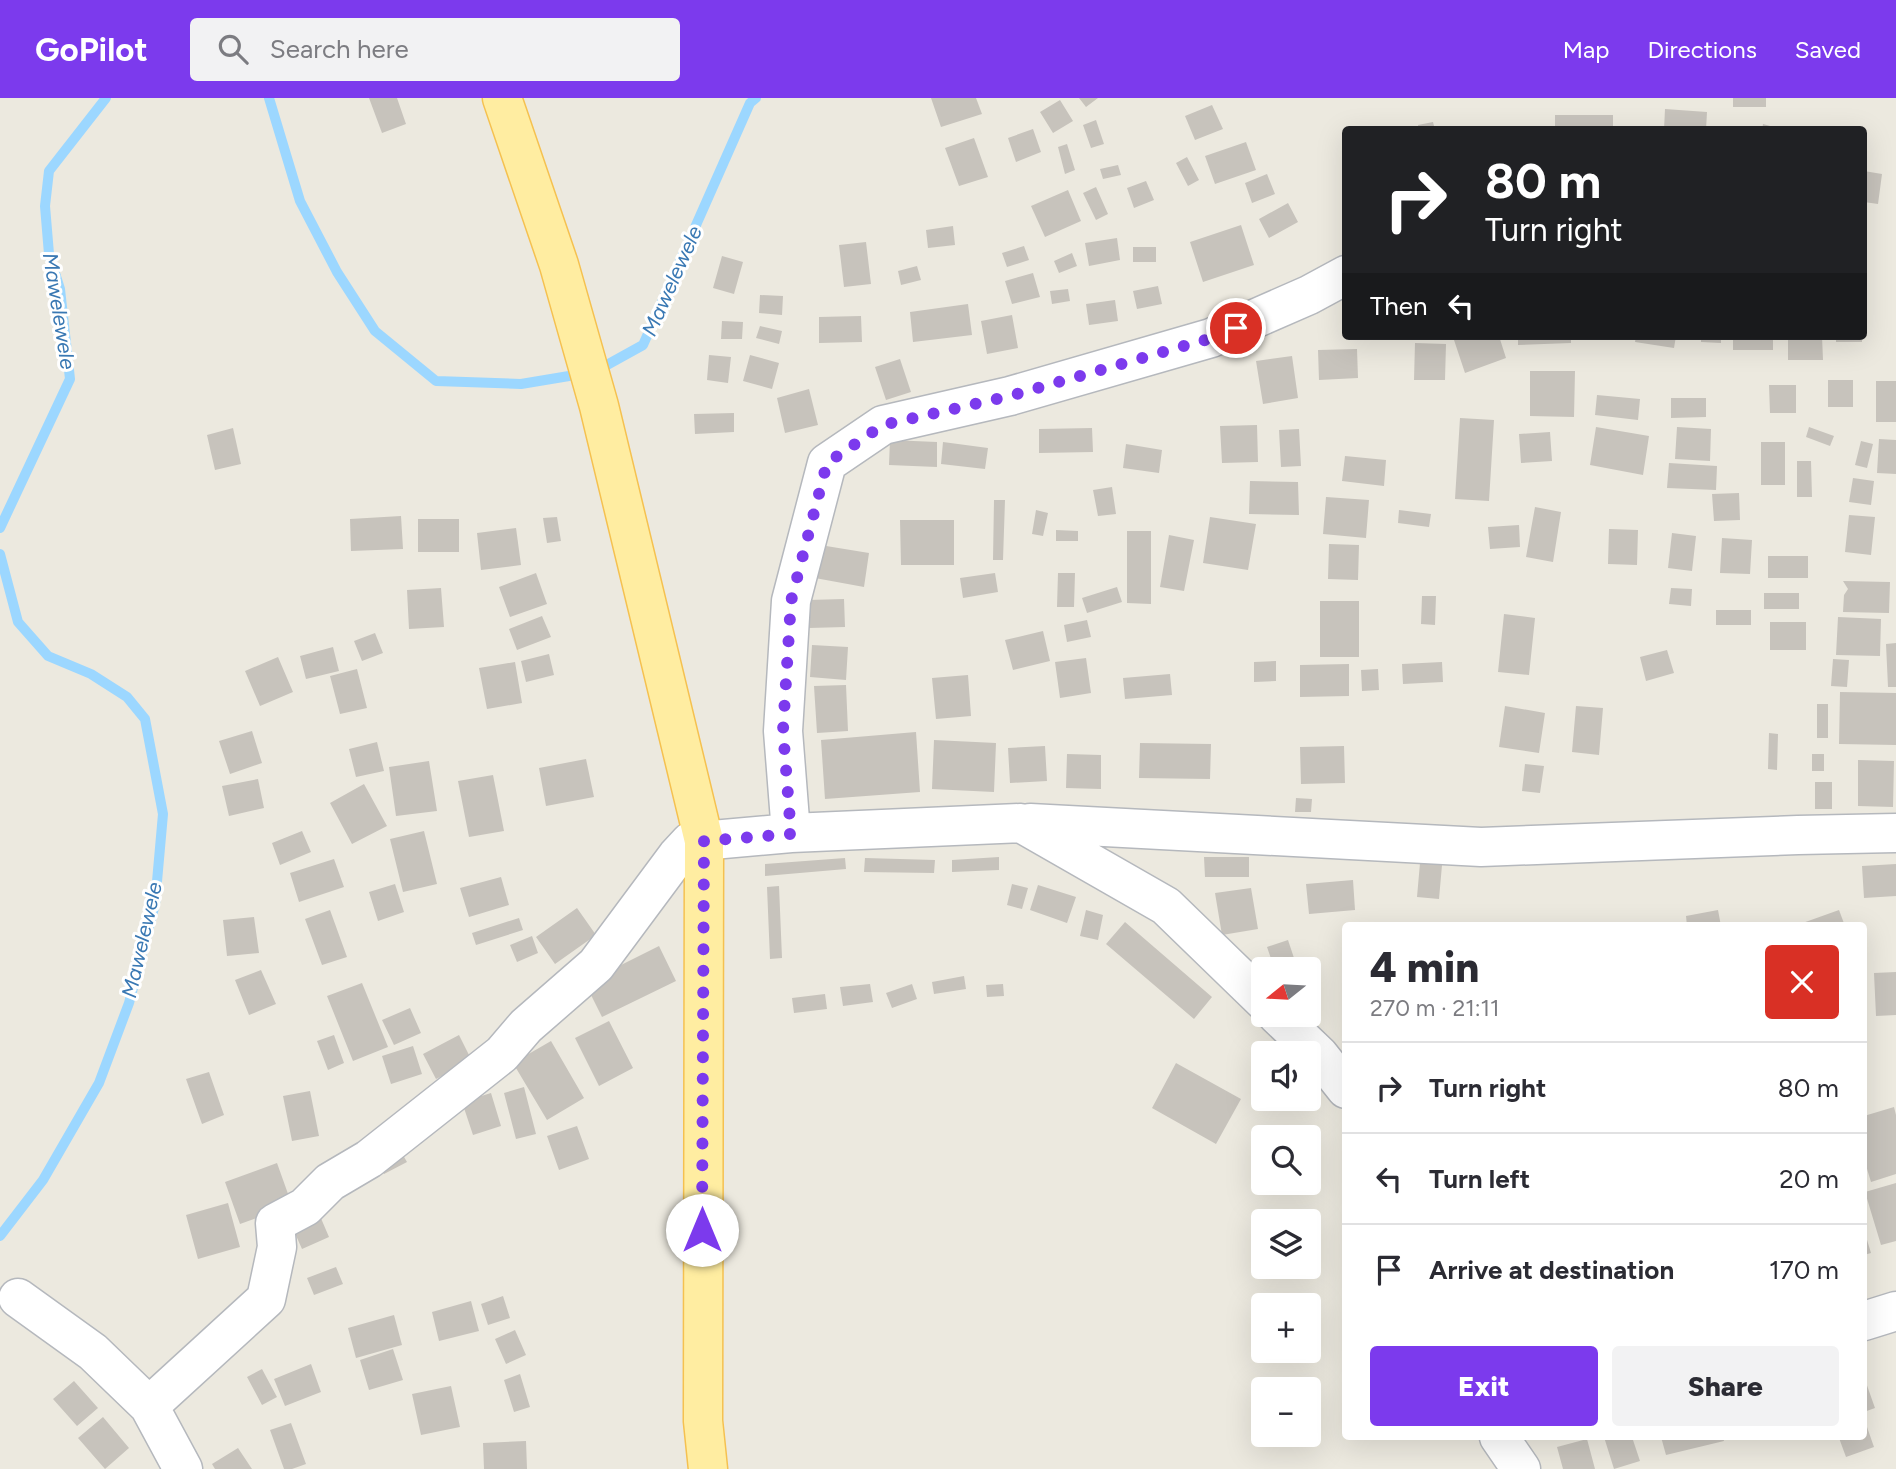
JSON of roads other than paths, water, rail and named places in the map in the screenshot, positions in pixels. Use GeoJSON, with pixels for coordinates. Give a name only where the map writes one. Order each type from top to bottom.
{"type":"FeatureCollection","features":[{"type":"Feature","properties":{"kind":"main road"},"geometry":{"type":"LineString","coordinates":[[502,98],[559,265],[599,406],[704,841],[703,1394],[708,1469]]}},
{"type":"Feature","properties":{"kind":"street"},"geometry":{"type":"LineString","coordinates":[[791,834],[783,730],[791,601],[827,463],[883,425],[1010,396],[1212,338],[1309,295],[1342,277]]}},
{"type":"Feature","properties":{"kind":"street"},"geometry":{"type":"LineString","coordinates":[[1021,823],[1166,906],[1251,988]]}},
{"type":"Feature","properties":{"kind":"street"},"geometry":{"type":"LineString","coordinates":[[149,1406],[266,1299],[277,1247],[275,1223],[305,1207],[330,1182],[369,1158],[502,1054],[526,1026],[596,965],[690,842],[791,834],[1021,823],[1481,847],[1896,833]]}},
{"type":"Feature","properties":{"kind":"street"},"geometry":{"type":"LineString","coordinates":[[1290,1027],[1319,1055],[1342,1084]]}},
{"type":"Feature","properties":{"kind":"street"},"geometry":{"type":"LineString","coordinates":[[18,1298],[93,1352],[149,1406],[183,1469]]}},
{"type":"Feature","properties":{"kind":"street"},"geometry":{"type":"LineString","coordinates":[[1867,1320],[1896,1311]]}},
{"type":"Feature","properties":{"kind":"waterway","name":"Mawelewele"},"geometry":{"type":"LineString","coordinates":[[0,528],[70,379],[60,289],[49,254],[45,206],[49,171],[106,98]]}},
{"type":"Feature","properties":{"kind":"waterway","name":"Mawelewele"},"geometry":{"type":"LineString","coordinates":[[269,98],[300,201],[337,272],[375,331],[436,381],[521,384],[581,374]]}},
{"type":"Feature","properties":{"kind":"waterway","name":"Mawelewele"},"geometry":{"type":"LineString","coordinates":[[596,371],[643,345],[750,103],[756,98]]}},
{"type":"Feature","properties":{"kind":"waterway","name":"Mawelewele"},"geometry":{"type":"LineString","coordinates":[[0,554],[18,622],[48,656],[91,674],[127,697],[145,719],[163,814],[155,904],[129,1003],[99,1083],[43,1180],[0,1236]]}}]}
